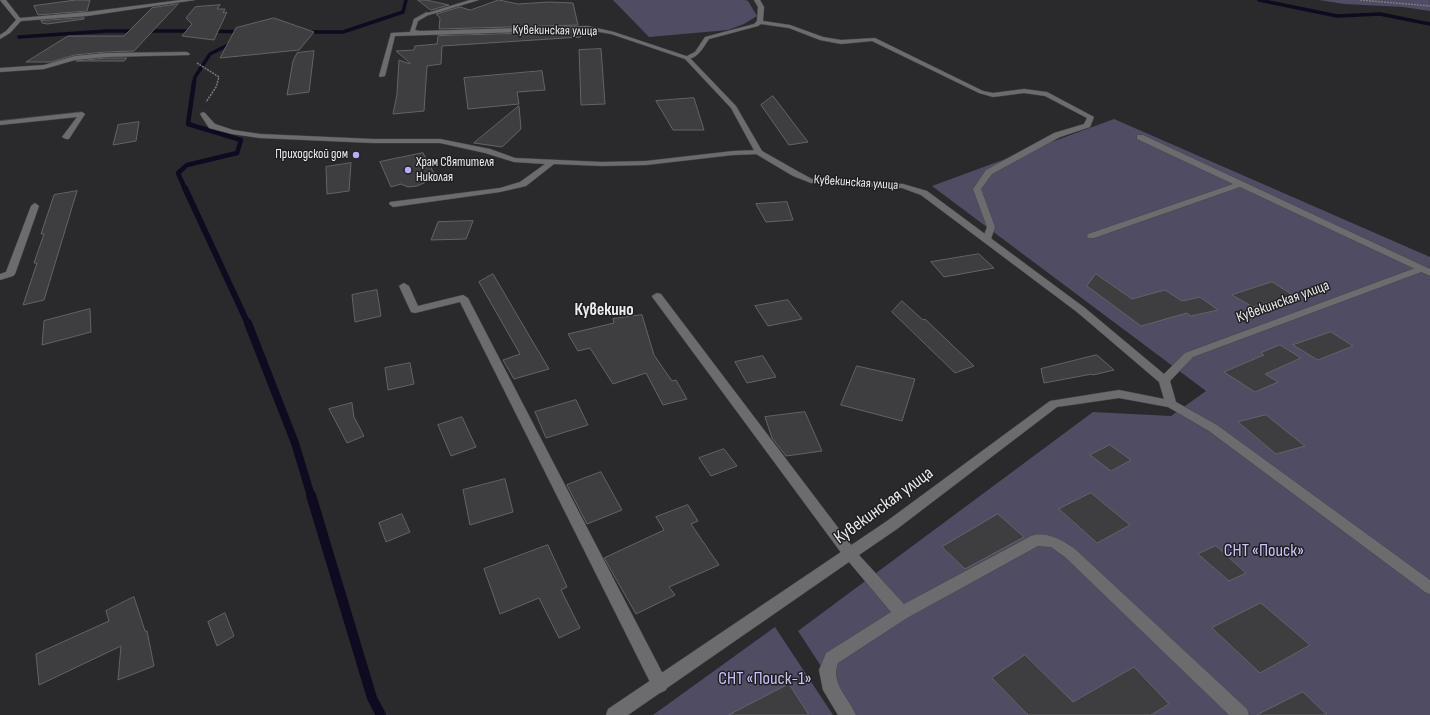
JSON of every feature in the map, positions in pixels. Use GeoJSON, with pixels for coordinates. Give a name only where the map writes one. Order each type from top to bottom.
{"type":"FeatureCollection","features":[{"type":"Feature","properties":{"kind":"street"},"geometry":{"type":"LineString","coordinates":[[2,0],[19,20]]}},
{"type":"Feature","properties":{"kind":"street"},"geometry":{"type":"LineString","coordinates":[[0,37],[8,32],[19,20],[87,14],[192,0]]}},
{"type":"Feature","properties":{"kind":"street"},"geometry":{"type":"LineString","coordinates":[[421,33],[412,31],[416,20],[427,14],[476,0]]}},
{"type":"Feature","properties":{"kind":"street"},"geometry":{"type":"LineString","coordinates":[[756,0],[761,7],[760,22]]}},
{"type":"Feature","properties":{"kind":"street"},"geometry":{"type":"LineString","coordinates":[[687,58],[697,53],[707,38],[756,25],[760,22],[790,27],[822,39],[842,42],[873,38],[980,92],[993,95],[1024,91],[1047,94],[1091,117],[1087,124],[1057,135],[989,172],[977,189],[991,227],[987,240]]}},
{"type":"Feature","properties":{"kind":"street","name":"Кувекинская улица"},"geometry":{"type":"LineString","coordinates":[[382,76],[393,34],[588,28],[612,33],[687,58],[734,107],[759,152],[811,181],[903,186],[924,193],[1081,310],[1164,380],[1189,355],[1426,271]]}},
{"type":"Feature","properties":{"kind":"street"},"geometry":{"type":"LineString","coordinates":[[0,70],[44,67],[75,58],[106,55],[187,54]]}},
{"type":"Feature","properties":{"kind":"street"},"geometry":{"type":"LineString","coordinates":[[0,124],[82,114],[66,136]]}},
{"type":"Feature","properties":{"kind":"street"},"geometry":{"type":"LineString","coordinates":[[203,114],[212,126],[232,132],[260,136],[373,141],[440,140],[487,151],[514,160],[602,164],[646,163],[733,153],[759,152]]}},
{"type":"Feature","properties":{"kind":"street"},"geometry":{"type":"LineString","coordinates":[[1140,137],[1426,271]]}},
{"type":"Feature","properties":{"kind":"street"},"geometry":{"type":"LineString","coordinates":[[393,204],[500,190],[523,184],[552,162]]}},
{"type":"Feature","properties":{"kind":"street"},"geometry":{"type":"LineString","coordinates":[[1091,236],[1240,184]]}},
{"type":"Feature","properties":{"kind":"street"},"geometry":{"type":"LineString","coordinates":[[0,277],[10,274],[35,206]]}},
{"type":"Feature","properties":{"kind":"street"},"geometry":{"type":"LineString","coordinates":[[404,286],[415,310],[463,298],[660,685]]}},
{"type":"Feature","properties":{"kind":"street"},"geometry":{"type":"LineString","coordinates":[[657,296],[850,554],[902,613]]}},
{"type":"Feature","properties":{"kind":"street"},"geometry":{"type":"LineString","coordinates":[[1164,380],[1171,404]]}},
{"type":"Feature","properties":{"kind":"street","name":"Кувекинская улица"},"geometry":{"type":"LineString","coordinates":[[614,715],[892,525],[1054,404],[1119,394],[1171,404],[1213,428],[1430,588]]}},
{"type":"Feature","properties":{"kind":"street"},"geometry":{"type":"LineString","coordinates":[[848,715],[831,690],[827,670],[832,658],[902,613],[1036,540],[1054,542],[1070,553],[1241,715]]}},
{"type":"Feature","properties":{"kind":"path"},"geometry":{"type":"LineString","coordinates":[[1360,0],[1430,6]]}},
{"type":"Feature","properties":{"kind":"path"},"geometry":{"type":"LineString","coordinates":[[187,54],[198,65],[219,77],[216,87],[204,106],[203,114]]}},
{"type":"Feature","properties":{"kind":"green space"},"geometry":{"type":"Polygon","coordinates":[[[613,0],[745,0],[748,1],[757,16],[744,24],[728,30],[649,37],[613,0]]]}},
{"type":"Feature","properties":{"kind":"green space"},"geometry":{"type":"Polygon","coordinates":[[[1319,0],[1430,0],[1430,11],[1403,7],[1344,4],[1319,0]]]}},
{"type":"Feature","properties":{"kind":"green space","name":"СНТ «Поиск»"},"geometry":{"type":"Polygon","coordinates":[[[1114,119],[1430,257],[1430,715],[853,715],[798,631],[1093,412],[1171,416],[1206,391],[932,186],[1114,119]]]}},
{"type":"Feature","properties":{"kind":"green space","name":"СНТ «Поиск-1»"},"geometry":{"type":"Polygon","coordinates":[[[775,627],[833,715],[653,715],[775,627]]]}},
{"type":"Feature","properties":{"kind":"building"},"geometry":{"type":"Polygon","coordinates":[[[76,0],[90,0],[87,11],[38,15],[34,6],[76,0]]]}},
{"type":"Feature","properties":{"kind":"building"},"geometry":{"type":"Polygon","coordinates":[[[418,0],[426,0],[449,5],[431,10],[418,0]]]}},
{"type":"Feature","properties":{"kind":"building"},"geometry":{"type":"Polygon","coordinates":[[[499,0],[518,4],[549,2],[573,3],[578,25],[439,29],[440,18],[436,14],[460,7],[470,10],[499,0]]]}},
{"type":"Feature","properties":{"kind":"building"},"geometry":{"type":"Polygon","coordinates":[[[178,4],[134,51],[75,55],[51,62],[26,62],[68,36],[124,36],[152,8],[178,4]]]}},
{"type":"Feature","properties":{"kind":"building"},"geometry":{"type":"Polygon","coordinates":[[[220,5],[217,9],[225,9],[223,13],[227,12],[214,40],[182,36],[192,24],[186,18],[195,7],[220,5]]]}},
{"type":"Feature","properties":{"kind":"building"},"geometry":{"type":"Polygon","coordinates":[[[84,18],[47,24],[42,23],[41,21],[84,18]]]}},
{"type":"Feature","properties":{"kind":"building"},"geometry":{"type":"Polygon","coordinates":[[[274,18],[314,32],[299,50],[220,58],[236,28],[274,18]]]}},
{"type":"Feature","properties":{"kind":"building"},"geometry":{"type":"Polygon","coordinates":[[[580,32],[581,37],[442,46],[441,64],[427,66],[424,111],[393,114],[397,94],[399,60],[410,64],[396,51],[414,50],[415,46],[437,44],[438,36],[580,32]]]}},
{"type":"Feature","properties":{"kind":"building"},"geometry":{"type":"Polygon","coordinates":[[[601,49],[605,104],[581,105],[579,50],[601,49]]]}},
{"type":"Feature","properties":{"kind":"building"},"geometry":{"type":"Polygon","coordinates":[[[314,51],[309,92],[287,95],[293,61],[297,53],[314,51]]]}},
{"type":"Feature","properties":{"kind":"building"},"geometry":{"type":"Polygon","coordinates":[[[106,58],[127,58],[124,61],[76,61],[106,58]]]}},
{"type":"Feature","properties":{"kind":"building"},"geometry":{"type":"Polygon","coordinates":[[[542,71],[545,90],[517,92],[519,104],[468,109],[464,78],[542,71]]]}},
{"type":"Feature","properties":{"kind":"building"},"geometry":{"type":"Polygon","coordinates":[[[773,96],[808,142],[789,145],[761,105],[773,96]]]}},
{"type":"Feature","properties":{"kind":"building"},"geometry":{"type":"Polygon","coordinates":[[[694,98],[704,130],[673,130],[656,101],[694,98]]]}},
{"type":"Feature","properties":{"kind":"building"},"geometry":{"type":"Polygon","coordinates":[[[519,106],[521,129],[502,147],[474,143],[519,106]]]}},
{"type":"Feature","properties":{"kind":"building"},"geometry":{"type":"Polygon","coordinates":[[[139,122],[136,141],[113,145],[118,125],[139,122]]]}},
{"type":"Feature","properties":{"kind":"building","name":"Храм Святителя Николая"},"geometry":{"type":"Polygon","coordinates":[[[423,153],[436,177],[428,179],[424,183],[417,186],[408,187],[401,184],[391,187],[380,162],[423,153]]]}},
{"type":"Feature","properties":{"kind":"building"},"geometry":{"type":"Polygon","coordinates":[[[351,163],[349,191],[327,194],[326,167],[351,163]]]}},
{"type":"Feature","properties":{"kind":"building"},"geometry":{"type":"Polygon","coordinates":[[[77,191],[44,300],[23,305],[37,263],[34,263],[44,234],[41,234],[54,195],[77,191]]]}},
{"type":"Feature","properties":{"kind":"building"},"geometry":{"type":"Polygon","coordinates":[[[787,202],[793,220],[766,222],[756,204],[787,202]]]}},
{"type":"Feature","properties":{"kind":"building"},"geometry":{"type":"Polygon","coordinates":[[[473,221],[466,239],[431,240],[438,222],[473,221]]]}},
{"type":"Feature","properties":{"kind":"building"},"geometry":{"type":"Polygon","coordinates":[[[979,254],[994,268],[944,277],[931,262],[979,254]]]}},
{"type":"Feature","properties":{"kind":"building"},"geometry":{"type":"Polygon","coordinates":[[[493,274],[549,369],[514,379],[503,360],[520,354],[479,282],[493,274]]]}},
{"type":"Feature","properties":{"kind":"building"},"geometry":{"type":"Polygon","coordinates":[[[1096,274],[1132,299],[1165,290],[1182,301],[1200,297],[1218,310],[1191,316],[1187,313],[1141,326],[1087,286],[1096,274]]]}},
{"type":"Feature","properties":{"kind":"building"},"geometry":{"type":"Polygon","coordinates":[[[1272,282],[1293,295],[1253,307],[1232,295],[1272,282]]]}},
{"type":"Feature","properties":{"kind":"building"},"geometry":{"type":"Polygon","coordinates":[[[377,290],[381,316],[355,322],[352,295],[377,290]]]}},
{"type":"Feature","properties":{"kind":"building"},"geometry":{"type":"Polygon","coordinates":[[[788,300],[802,319],[768,326],[755,306],[788,300]]]}},
{"type":"Feature","properties":{"kind":"building"},"geometry":{"type":"Polygon","coordinates":[[[902,301],[923,320],[925,319],[974,366],[955,373],[892,312],[902,301]]]}},
{"type":"Feature","properties":{"kind":"building"},"geometry":{"type":"Polygon","coordinates":[[[90,309],[91,332],[42,345],[44,321],[90,309]]]}},
{"type":"Feature","properties":{"kind":"building"},"geometry":{"type":"Polygon","coordinates":[[[642,315],[654,355],[672,381],[676,380],[687,399],[663,405],[646,373],[613,384],[590,348],[578,351],[568,334],[614,323],[613,319],[642,315]]]}},
{"type":"Feature","properties":{"kind":"building"},"geometry":{"type":"Polygon","coordinates":[[[1331,332],[1353,346],[1318,360],[1293,345],[1331,332]]]}},
{"type":"Feature","properties":{"kind":"building"},"geometry":{"type":"Polygon","coordinates":[[[1280,345],[1301,358],[1265,374],[1278,382],[1255,392],[1224,372],[1264,355],[1261,353],[1280,345]]]}},
{"type":"Feature","properties":{"kind":"building"},"geometry":{"type":"Polygon","coordinates":[[[1097,355],[1114,370],[1044,383],[1041,369],[1097,355]]]}},
{"type":"Feature","properties":{"kind":"building"},"geometry":{"type":"Polygon","coordinates":[[[763,356],[776,377],[747,383],[735,362],[763,356]]]}},
{"type":"Feature","properties":{"kind":"building"},"geometry":{"type":"Polygon","coordinates":[[[410,363],[414,384],[388,390],[385,368],[410,363]]]}},
{"type":"Feature","properties":{"kind":"building"},"geometry":{"type":"Polygon","coordinates":[[[857,366],[915,379],[902,421],[841,405],[857,366]]]}},
{"type":"Feature","properties":{"kind":"building"},"geometry":{"type":"Polygon","coordinates":[[[576,400],[588,425],[546,438],[535,412],[576,400]]]}},
{"type":"Feature","properties":{"kind":"building"},"geometry":{"type":"Polygon","coordinates":[[[352,403],[354,417],[364,436],[347,443],[329,409],[352,403]]]}},
{"type":"Feature","properties":{"kind":"building"},"geometry":{"type":"Polygon","coordinates":[[[805,412],[822,451],[786,456],[772,438],[765,417],[805,412]]]}},
{"type":"Feature","properties":{"kind":"building"},"geometry":{"type":"Polygon","coordinates":[[[1266,415],[1305,446],[1276,454],[1238,422],[1266,415]]]}},
{"type":"Feature","properties":{"kind":"building"},"geometry":{"type":"Polygon","coordinates":[[[462,417],[476,447],[451,456],[438,425],[462,417]]]}},
{"type":"Feature","properties":{"kind":"building"},"geometry":{"type":"Polygon","coordinates":[[[1110,445],[1131,460],[1111,471],[1090,455],[1110,445]]]}},
{"type":"Feature","properties":{"kind":"building"},"geometry":{"type":"Polygon","coordinates":[[[724,449],[737,466],[711,476],[699,458],[724,449]]]}},
{"type":"Feature","properties":{"kind":"building"},"geometry":{"type":"Polygon","coordinates":[[[601,472],[622,510],[587,524],[567,485],[601,472]]]}},
{"type":"Feature","properties":{"kind":"building"},"geometry":{"type":"Polygon","coordinates":[[[505,479],[513,512],[470,525],[463,490],[505,479]]]}},
{"type":"Feature","properties":{"kind":"building"},"geometry":{"type":"Polygon","coordinates":[[[1091,493],[1130,525],[1097,543],[1059,509],[1091,493]]]}},
{"type":"Feature","properties":{"kind":"building"},"geometry":{"type":"Polygon","coordinates":[[[688,505],[698,521],[691,524],[719,565],[669,587],[675,595],[636,614],[604,558],[664,530],[656,517],[688,505]]]}},
{"type":"Feature","properties":{"kind":"building"},"geometry":{"type":"Polygon","coordinates":[[[402,514],[410,532],[386,542],[379,523],[402,514]]]}},
{"type":"Feature","properties":{"kind":"building"},"geometry":{"type":"Polygon","coordinates":[[[998,514],[1024,537],[965,569],[942,547],[998,514]]]}},
{"type":"Feature","properties":{"kind":"building"},"geometry":{"type":"Polygon","coordinates":[[[548,545],[567,587],[561,590],[580,628],[559,638],[539,598],[500,614],[484,569],[548,545]]]}},
{"type":"Feature","properties":{"kind":"building"},"geometry":{"type":"Polygon","coordinates":[[[1216,546],[1246,573],[1229,581],[1198,554],[1216,546]]]}},
{"type":"Feature","properties":{"kind":"building"},"geometry":{"type":"Polygon","coordinates":[[[134,597],[145,631],[147,631],[154,666],[118,680],[121,646],[39,685],[36,654],[109,621],[106,611],[134,597]]]}},
{"type":"Feature","properties":{"kind":"building"},"geometry":{"type":"Polygon","coordinates":[[[1261,603],[1310,645],[1260,673],[1212,628],[1261,603]]]}},
{"type":"Feature","properties":{"kind":"building"},"geometry":{"type":"Polygon","coordinates":[[[225,613],[234,636],[217,646],[208,622],[225,613]]]}},
{"type":"Feature","properties":{"kind":"building"},"geometry":{"type":"Polygon","coordinates":[[[1025,655],[1073,702],[1134,667],[1169,704],[1151,715],[1028,715],[992,678],[1025,655]]]}},
{"type":"Feature","properties":{"kind":"building"},"geometry":{"type":"Polygon","coordinates":[[[789,684],[809,715],[729,715],[789,684]]]}},
{"type":"Feature","properties":{"kind":"building"},"geometry":{"type":"Polygon","coordinates":[[[1303,692],[1327,715],[1257,715],[1303,692]]]}},
{"type":"Feature","properties":{"kind":"waterway"},"geometry":{"type":"LineString","coordinates":[[305,32],[343,32],[403,12],[406,0]]}},
{"type":"Feature","properties":{"kind":"waterway"},"geometry":{"type":"LineString","coordinates":[[1259,0],[1337,16],[1380,14],[1430,24]]}},
{"type":"Feature","properties":{"kind":"waterway"},"geometry":{"type":"LineString","coordinates":[[19,37],[107,31],[195,31]]}},
{"type":"Feature","properties":{"kind":"waterway"},"geometry":{"type":"LineString","coordinates":[[209,31],[243,32]]}},
{"type":"Feature","properties":{"kind":"waterway"},"geometry":{"type":"LineString","coordinates":[[194,83],[195,77],[210,54],[236,41]]}},
{"type":"Feature","properties":{"kind":"waterway"},"geometry":{"type":"LineString","coordinates":[[185,189],[178,173],[187,165],[237,153],[241,140],[188,124],[194,82]]}},
{"type":"Feature","properties":{"kind":"waterway"},"geometry":{"type":"LineString","coordinates":[[185,188],[248,324]]}},
{"type":"Feature","properties":{"kind":"waterway"},"geometry":{"type":"LineString","coordinates":[[248,323],[295,443],[311,496]]}},
{"type":"Feature","properties":{"kind":"waterway"},"geometry":{"type":"LineString","coordinates":[[311,495],[372,698],[381,715]]}},
{"type":"Feature","properties":{"kind":"place","name":"Приходской дом"},"geometry":{"type":"Point","coordinates":[356,155]}},
{"type":"Feature","properties":{"kind":"place","name":"Храм Святителя Николая"},"geometry":{"type":"Point","coordinates":[408,170]}},
{"type":"Feature","properties":{"kind":"district","name":"Кувекино"},"geometry":{"type":"Point","coordinates":[604,311]}}]}
